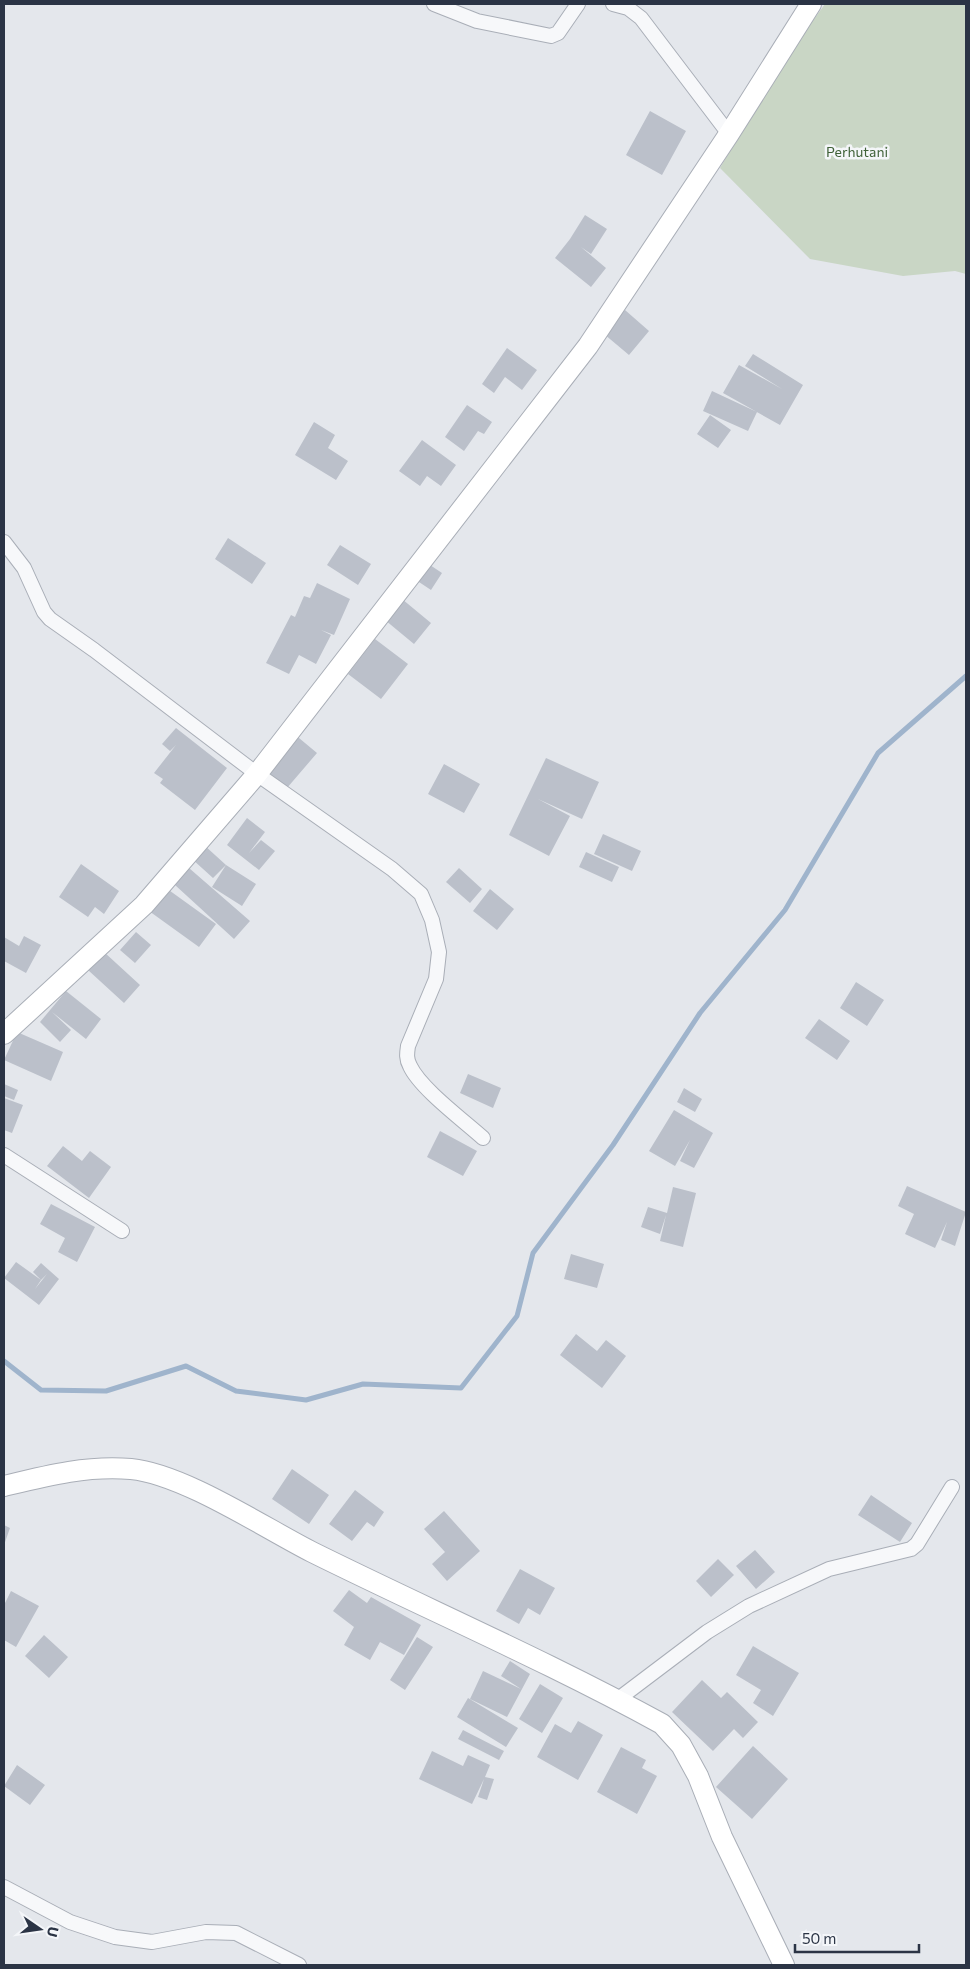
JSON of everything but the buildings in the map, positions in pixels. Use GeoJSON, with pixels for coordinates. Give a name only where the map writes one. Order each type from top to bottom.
{"type":"FeatureCollection","features":[{"type":"Feature","properties":{"kind":"street"},"geometry":{"type":"LineString","coordinates":[[434,4],[477,21],[551,36],[558,33],[578,4]]}},
{"type":"Feature","properties":{"kind":"street"},"geometry":{"type":"LineString","coordinates":[[613,4],[628,8],[641,18],[729,134]]}},
{"type":"Feature","properties":{"kind":"street"},"geometry":{"type":"LineString","coordinates":[[4,1034],[144,905],[257,774],[588,346],[729,134],[811,4]]}},
{"type":"Feature","properties":{"kind":"street"},"geometry":{"type":"LineString","coordinates":[[4,542],[24,568],[44,612],[50,619],[94,650],[257,774],[392,869],[421,894],[432,920],[439,952],[436,979],[408,1046],[407,1056],[409,1065],[418,1078],[483,1138]]}},
{"type":"Feature","properties":{"kind":"street"},"geometry":{"type":"LineString","coordinates":[[4,1154],[122,1231]]}},
{"type":"Feature","properties":{"kind":"street"},"geometry":{"type":"LineString","coordinates":[[4,1486],[61,1472],[100,1469],[131,1469],[161,1476],[199,1492],[312,1552],[501,1640],[662,1724],[681,1745],[698,1776],[722,1837],[784,1965]]}},
{"type":"Feature","properties":{"kind":"street"},"geometry":{"type":"LineString","coordinates":[[617,1700],[707,1632],[749,1606],[829,1569],[911,1549],[917,1544],[952,1488]]}},
{"type":"Feature","properties":{"kind":"street"},"geometry":{"type":"LineString","coordinates":[[4,1888],[70,1922],[115,1938],[152,1942],[206,1932],[236,1933],[299,1965]]}},
{"type":"Feature","properties":{"kind":"green space","name":"Perhutani"},"geometry":{"type":"Polygon","coordinates":[[[825,4],[966,4],[966,274],[955,271],[903,276],[810,259],[720,168],[779,67],[825,4]]]}},
{"type":"Feature","properties":{"kind":"waterway"},"geometry":{"type":"LineString","coordinates":[[4,1361],[41,1390],[106,1391],[186,1366],[236,1391],[306,1400],[363,1384],[461,1388],[517,1316],[533,1253],[613,1145],[700,1013],[785,910],[878,753],[966,676]]}}]}
